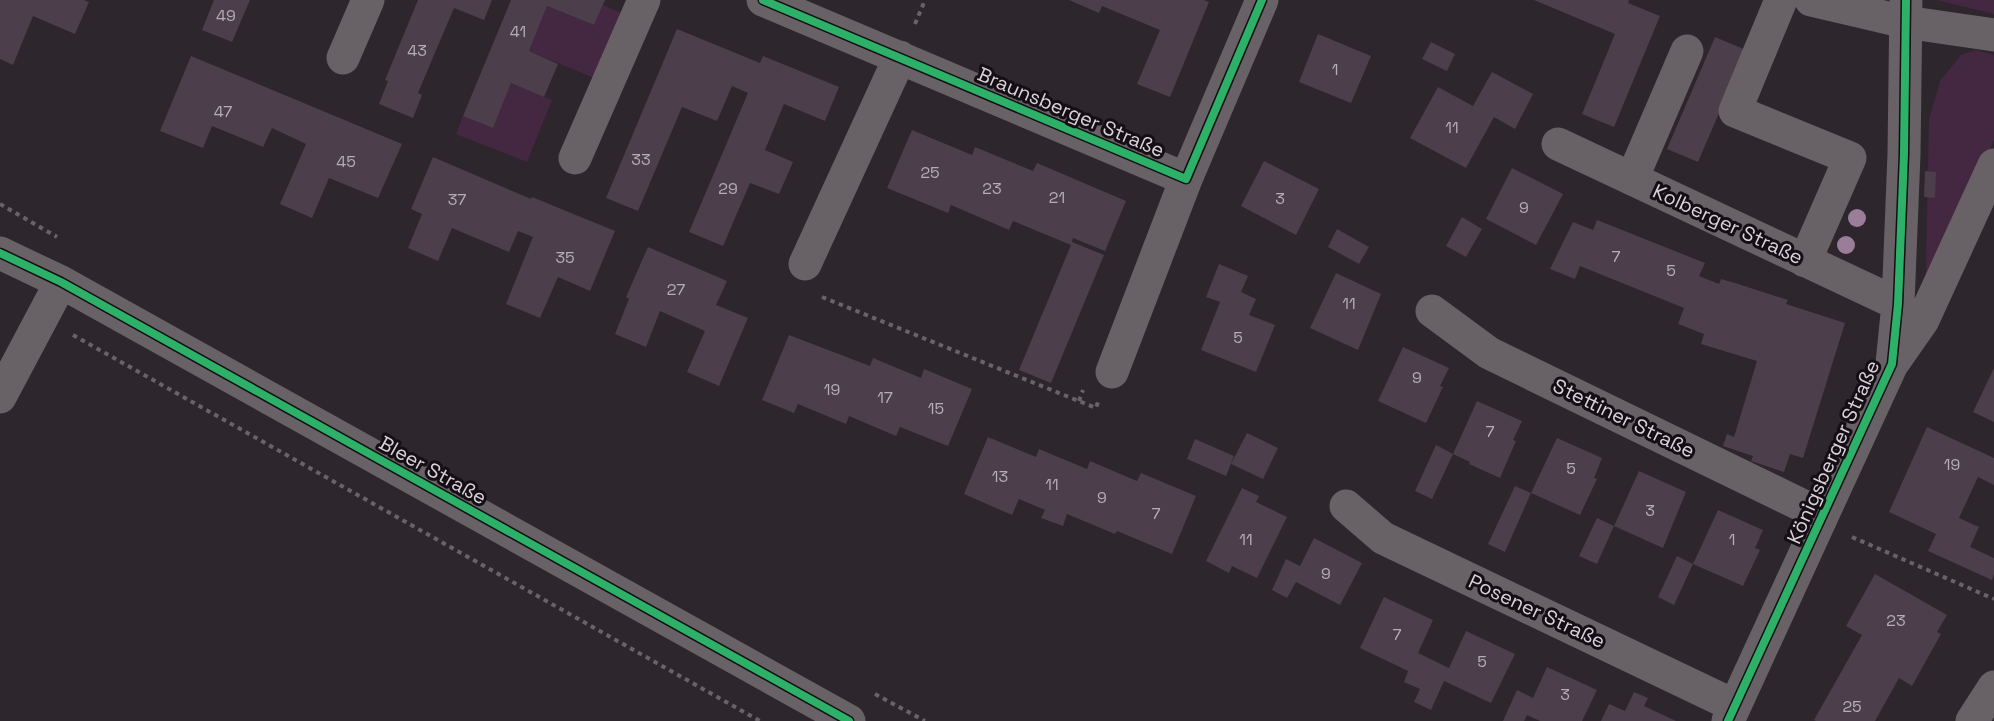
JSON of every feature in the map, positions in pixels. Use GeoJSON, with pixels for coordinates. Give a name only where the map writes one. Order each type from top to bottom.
{"type":"FeatureCollection","features":[{"type":"Feature","properties":{"kind":"street"},"geometry":{"type":"LineString","coordinates":[[343,58],[368,0]]}},
{"type":"Feature","properties":{"kind":"street"},"geometry":{"type":"LineString","coordinates":[[575,158],[644,0]]}},
{"type":"Feature","properties":{"kind":"street","name":"Braunsberger Straße"},"geometry":{"type":"LineString","coordinates":[[763,0],[1186,179]]}},
{"type":"Feature","properties":{"kind":"street"},"geometry":{"type":"LineString","coordinates":[[1100,376],[1262,0]]}},
{"type":"Feature","properties":{"kind":"street"},"geometry":{"type":"LineString","coordinates":[[1781,0],[1735,111],[1850,158],[1805,261]]}},
{"type":"Feature","properties":{"kind":"street"},"geometry":{"type":"LineString","coordinates":[[1811,0],[1906,11],[1994,35]]}},
{"type":"Feature","properties":{"kind":"street","name":"Königsberger Straße"},"geometry":{"type":"LineString","coordinates":[[1731,713],[1892,364],[1898,304],[1904,154],[1906,11]]}},
{"type":"Feature","properties":{"kind":"street"},"geometry":{"type":"LineString","coordinates":[[1632,179],[1687,51]]}},
{"type":"Feature","properties":{"kind":"street"},"geometry":{"type":"LineString","coordinates":[[805,264],[900,57]]}},
{"type":"Feature","properties":{"kind":"street","name":"Kolberger Straße"},"geometry":{"type":"LineString","coordinates":[[1557,144],[1898,304]]}},
{"type":"Feature","properties":{"kind":"street"},"geometry":{"type":"LineString","coordinates":[[1892,364],[1923,320],[1994,165]]}},
{"type":"Feature","properties":{"kind":"street","name":"Bleer Straße"},"geometry":{"type":"LineString","coordinates":[[0,253],[61,282],[849,721]]}},
{"type":"Feature","properties":{"kind":"street"},"geometry":{"type":"LineString","coordinates":[[0,397],[61,282]]}},
{"type":"Feature","properties":{"kind":"street","name":"Stettiner Straße"},"geometry":{"type":"LineString","coordinates":[[1432,311],[1489,353],[1820,519]]}},
{"type":"Feature","properties":{"kind":"street","name":"Posener Straße"},"geometry":{"type":"LineString","coordinates":[[1346,506],[1383,538],[1731,713]]}},
{"type":"Feature","properties":{"kind":"street"},"geometry":{"type":"LineString","coordinates":[[1972,721],[1994,687]]}},
{"type":"Feature","properties":{"kind":"path"},"geometry":{"type":"LineString","coordinates":[[805,264],[813,293],[1095,408],[1100,376]]}},
{"type":"Feature","properties":{"kind":"path"},"geometry":{"type":"LineString","coordinates":[[42,317],[760,721]]}},
{"type":"Feature","properties":{"kind":"path"},"geometry":{"type":"LineString","coordinates":[[1078,401],[1100,376]]}},
{"type":"Feature","properties":{"kind":"path"},"geometry":{"type":"LineString","coordinates":[[1820,519],[1994,599]]}},
{"type":"Feature","properties":{"kind":"shaded area"},"geometry":{"type":"Polygon","coordinates":[[[1937,0],[1994,0],[1994,14],[1937,0]]]}},
{"type":"Feature","properties":{"kind":"shaded area"},"geometry":{"type":"Polygon","coordinates":[[[603,5],[621,13],[594,78],[529,51],[547,6],[594,25],[603,5]]]}},
{"type":"Feature","properties":{"kind":"shaded area"},"geometry":{"type":"Polygon","coordinates":[[[1976,50],[1994,55],[1994,140],[1933,271],[1926,273],[1929,120],[1940,81],[1961,55],[1976,50]]]}},
{"type":"Feature","properties":{"kind":"shaded area"},"geometry":{"type":"Polygon","coordinates":[[[511,83],[552,100],[527,162],[456,134],[463,116],[493,128],[511,83]]]}},
{"type":"Feature","properties":{"kind":"building"},"geometry":{"type":"Polygon","coordinates":[[[0,0],[84,0],[89,2],[75,34],[33,16],[13,65],[0,59],[0,0]]]}},
{"type":"Feature","properties":{"kind":"building"},"geometry":{"type":"Polygon","coordinates":[[[214,0],[250,0],[232,42],[202,30],[214,0]]]}},
{"type":"Feature","properties":{"kind":"building"},"geometry":{"type":"Polygon","coordinates":[[[418,0],[492,0],[484,20],[454,8],[418,93],[422,95],[413,118],[379,104],[388,81],[385,80],[418,0]]]}},
{"type":"Feature","properties":{"kind":"building"},"geometry":{"type":"Polygon","coordinates":[[[511,0],[605,0],[594,25],[547,6],[529,51],[558,64],[544,97],[511,83],[493,128],[463,116],[511,0]]]}},
{"type":"Feature","properties":{"kind":"building"},"geometry":{"type":"Polygon","coordinates":[[[1069,0],[1204,0],[1209,2],[1170,97],[1137,84],[1160,30],[1102,6],[1099,13],[1069,0]]]}},
{"type":"Feature","properties":{"kind":"building"},"geometry":{"type":"Polygon","coordinates":[[[1534,0],[1629,0],[1628,3],[1660,16],[1614,127],[1582,114],[1615,34],[1534,0]]]}},
{"type":"Feature","properties":{"kind":"building"},"geometry":{"type":"Polygon","coordinates":[[[677,29],[760,63],[763,56],[839,87],[825,121],[784,104],[765,150],[793,162],[779,194],[750,183],[723,246],[689,232],[748,93],[732,86],[717,121],[682,107],[638,211],[606,198],[677,29]]]}},
{"type":"Feature","properties":{"kind":"building"},"geometry":{"type":"Polygon","coordinates":[[[1318,34],[1371,56],[1351,103],[1299,82],[1318,34]]]}},
{"type":"Feature","properties":{"kind":"building"},"geometry":{"type":"Polygon","coordinates":[[[1715,37],[1746,50],[1698,162],[1667,149],[1715,37]]]}},
{"type":"Feature","properties":{"kind":"building"},"geometry":{"type":"Polygon","coordinates":[[[1431,42],[1455,54],[1447,71],[1422,59],[1431,42]]]}},
{"type":"Feature","properties":{"kind":"building"},"geometry":{"type":"Polygon","coordinates":[[[191,56],[402,144],[378,198],[329,178],[312,218],[280,204],[306,144],[272,128],[263,147],[212,126],[203,148],[160,131],[191,56]]]}},
{"type":"Feature","properties":{"kind":"building"},"geometry":{"type":"Polygon","coordinates":[[[1492,72],[1533,94],[1515,129],[1494,117],[1466,168],[1410,138],[1438,87],[1473,106],[1492,72]]]}},
{"type":"Feature","properties":{"kind":"building"},"geometry":{"type":"Polygon","coordinates":[[[912,130],[972,155],[975,147],[1033,171],[1037,163],[1126,201],[1105,251],[1073,238],[1072,242],[1104,255],[1051,383],[1019,370],[1071,245],[1013,221],[1009,230],[951,205],[948,213],[887,188],[912,130]]]}},
{"type":"Feature","properties":{"kind":"building"},"geometry":{"type":"Polygon","coordinates":[[[433,157],[531,199],[532,197],[615,231],[590,291],[558,277],[540,318],[506,304],[533,237],[518,231],[509,252],[452,228],[438,261],[408,248],[422,214],[411,209],[433,157]]]}},
{"type":"Feature","properties":{"kind":"building"},"geometry":{"type":"Polygon","coordinates":[[[1264,161],[1319,189],[1296,235],[1241,206],[1264,161]]]}},
{"type":"Feature","properties":{"kind":"building"},"geometry":{"type":"Polygon","coordinates":[[[1512,168],[1563,194],[1536,245],[1486,219],[1512,168]]]}},
{"type":"Feature","properties":{"kind":"building"},"geometry":{"type":"Polygon","coordinates":[[[1925,171],[1936,172],[1935,198],[1924,197],[1925,171]]]}},
{"type":"Feature","properties":{"kind":"building"},"geometry":{"type":"Polygon","coordinates":[[[1462,217],[1482,229],[1466,257],[1446,246],[1462,217]]]}},
{"type":"Feature","properties":{"kind":"building"},"geometry":{"type":"Polygon","coordinates":[[[1597,220],[1705,263],[1699,276],[1719,284],[1721,279],[1788,300],[1786,304],[1845,323],[1803,458],[1790,454],[1784,472],[1751,461],[1753,456],[1723,446],[1727,434],[1734,437],[1757,361],[1701,344],[1704,334],[1678,324],[1684,308],[1580,266],[1575,279],[1550,269],[1573,222],[1593,230],[1597,220]]]}},
{"type":"Feature","properties":{"kind":"building"},"geometry":{"type":"Polygon","coordinates":[[[1337,229],[1369,247],[1359,264],[1328,247],[1337,229]]]}},
{"type":"Feature","properties":{"kind":"building"},"geometry":{"type":"Polygon","coordinates":[[[648,247],[727,281],[716,305],[748,318],[719,386],[687,372],[705,331],[660,311],[646,347],[615,334],[629,299],[626,297],[648,247]]]}},
{"type":"Feature","properties":{"kind":"building"},"geometry":{"type":"Polygon","coordinates":[[[1219,264],[1248,276],[1241,292],[1256,299],[1249,315],[1275,325],[1256,372],[1201,350],[1220,302],[1206,297],[1219,264]]]}},
{"type":"Feature","properties":{"kind":"building"},"geometry":{"type":"Polygon","coordinates":[[[1336,273],[1381,294],[1358,350],[1310,328],[1336,273]]]}},
{"type":"Feature","properties":{"kind":"building"},"geometry":{"type":"Polygon","coordinates":[[[789,335],[870,366],[873,358],[921,378],[924,369],[972,389],[948,446],[900,427],[896,436],[849,416],[846,424],[798,404],[794,413],[762,400],[789,335]]]}},
{"type":"Feature","properties":{"kind":"building"},"geometry":{"type":"Polygon","coordinates":[[[1403,347],[1449,368],[1426,423],[1378,401],[1403,347]]]}},
{"type":"Feature","properties":{"kind":"building"},"geometry":{"type":"Polygon","coordinates":[[[1994,368],[1994,422],[1973,412],[1994,368]]]}},
{"type":"Feature","properties":{"kind":"building"},"geometry":{"type":"Polygon","coordinates":[[[1477,401],[1522,421],[1500,478],[1453,454],[1477,401]]]}},
{"type":"Feature","properties":{"kind":"building"},"geometry":{"type":"Polygon","coordinates":[[[1927,427],[1994,458],[1994,485],[1978,477],[1959,518],[1979,527],[1970,547],[1994,558],[1992,580],[1928,551],[1936,534],[1889,512],[1927,427]]]}},
{"type":"Feature","properties":{"kind":"building"},"geometry":{"type":"Polygon","coordinates":[[[1247,433],[1278,448],[1263,479],[1231,464],[1247,433]]]}},
{"type":"Feature","properties":{"kind":"building"},"geometry":{"type":"Polygon","coordinates":[[[988,437],[1036,457],[1039,449],[1087,469],[1090,461],[1137,481],[1141,473],[1196,496],[1172,554],[1117,531],[1115,534],[1067,514],[1063,526],[1041,518],[1045,510],[1019,499],[1012,515],[964,494],[988,437]]]}},
{"type":"Feature","properties":{"kind":"building"},"geometry":{"type":"Polygon","coordinates":[[[1557,438],[1602,458],[1594,478],[1597,479],[1580,515],[1531,493],[1557,438]]]}},
{"type":"Feature","properties":{"kind":"building"},"geometry":{"type":"Polygon","coordinates":[[[1195,439],[1234,456],[1226,476],[1187,459],[1195,439]]]}},
{"type":"Feature","properties":{"kind":"building"},"geometry":{"type":"Polygon","coordinates":[[[1436,445],[1453,454],[1432,499],[1415,491],[1436,445]]]}},
{"type":"Feature","properties":{"kind":"building"},"geometry":{"type":"Polygon","coordinates":[[[1639,471],[1686,492],[1663,548],[1614,526],[1639,471]]]}},
{"type":"Feature","properties":{"kind":"building"},"geometry":{"type":"Polygon","coordinates":[[[1515,486],[1531,493],[1505,552],[1488,544],[1515,486]]]}},
{"type":"Feature","properties":{"kind":"building"},"geometry":{"type":"Polygon","coordinates":[[[1242,488],[1259,496],[1256,502],[1287,517],[1257,578],[1232,566],[1229,573],[1206,561],[1242,488]]]}},
{"type":"Feature","properties":{"kind":"building"},"geometry":{"type":"Polygon","coordinates":[[[1718,510],[1763,530],[1755,548],[1760,550],[1743,586],[1693,564],[1718,510]]]}},
{"type":"Feature","properties":{"kind":"building"},"geometry":{"type":"Polygon","coordinates":[[[1597,518],[1614,526],[1597,564],[1579,556],[1597,518]]]}},
{"type":"Feature","properties":{"kind":"building"},"geometry":{"type":"Polygon","coordinates":[[[1314,538],[1362,563],[1340,605],[1296,582],[1287,598],[1272,590],[1286,559],[1300,566],[1314,538]]]}},
{"type":"Feature","properties":{"kind":"building"},"geometry":{"type":"Polygon","coordinates":[[[1677,556],[1693,564],[1674,605],[1658,597],[1677,556]]]}},
{"type":"Feature","properties":{"kind":"building"},"geometry":{"type":"Polygon","coordinates":[[[1875,574],[1947,615],[1937,632],[1941,634],[1912,686],[1899,678],[1875,721],[1816,721],[1814,720],[1862,635],[1846,626],[1875,574]]]}},
{"type":"Feature","properties":{"kind":"building"},"geometry":{"type":"Polygon","coordinates":[[[1384,597],[1433,620],[1418,653],[1449,668],[1466,631],[1515,654],[1491,703],[1444,681],[1431,710],[1414,702],[1420,689],[1404,682],[1408,671],[1360,648],[1384,597]]]}},
{"type":"Feature","properties":{"kind":"building"},"geometry":{"type":"Polygon","coordinates":[[[1547,667],[1597,690],[1582,721],[1540,721],[1527,715],[1524,721],[1503,721],[1517,690],[1533,698],[1547,667]]]}},
{"type":"Feature","properties":{"kind":"building"},"geometry":{"type":"Polygon","coordinates":[[[1634,692],[1648,698],[1644,706],[1676,721],[1601,721],[1609,704],[1625,711],[1634,692]]]}},
{"type":"Feature","properties":{"kind":"cycle path"},"geometry":{"type":"LineString","coordinates":[[763,0],[1186,179],[1262,0]]}},
{"type":"Feature","properties":{"kind":"cycle path"},"geometry":{"type":"LineString","coordinates":[[1728,721],[1892,364],[1898,304],[1904,154],[1906,0]]}},
{"type":"Feature","properties":{"kind":"cycle path"},"geometry":{"type":"LineString","coordinates":[[0,253],[61,282],[849,721]]}}]}
